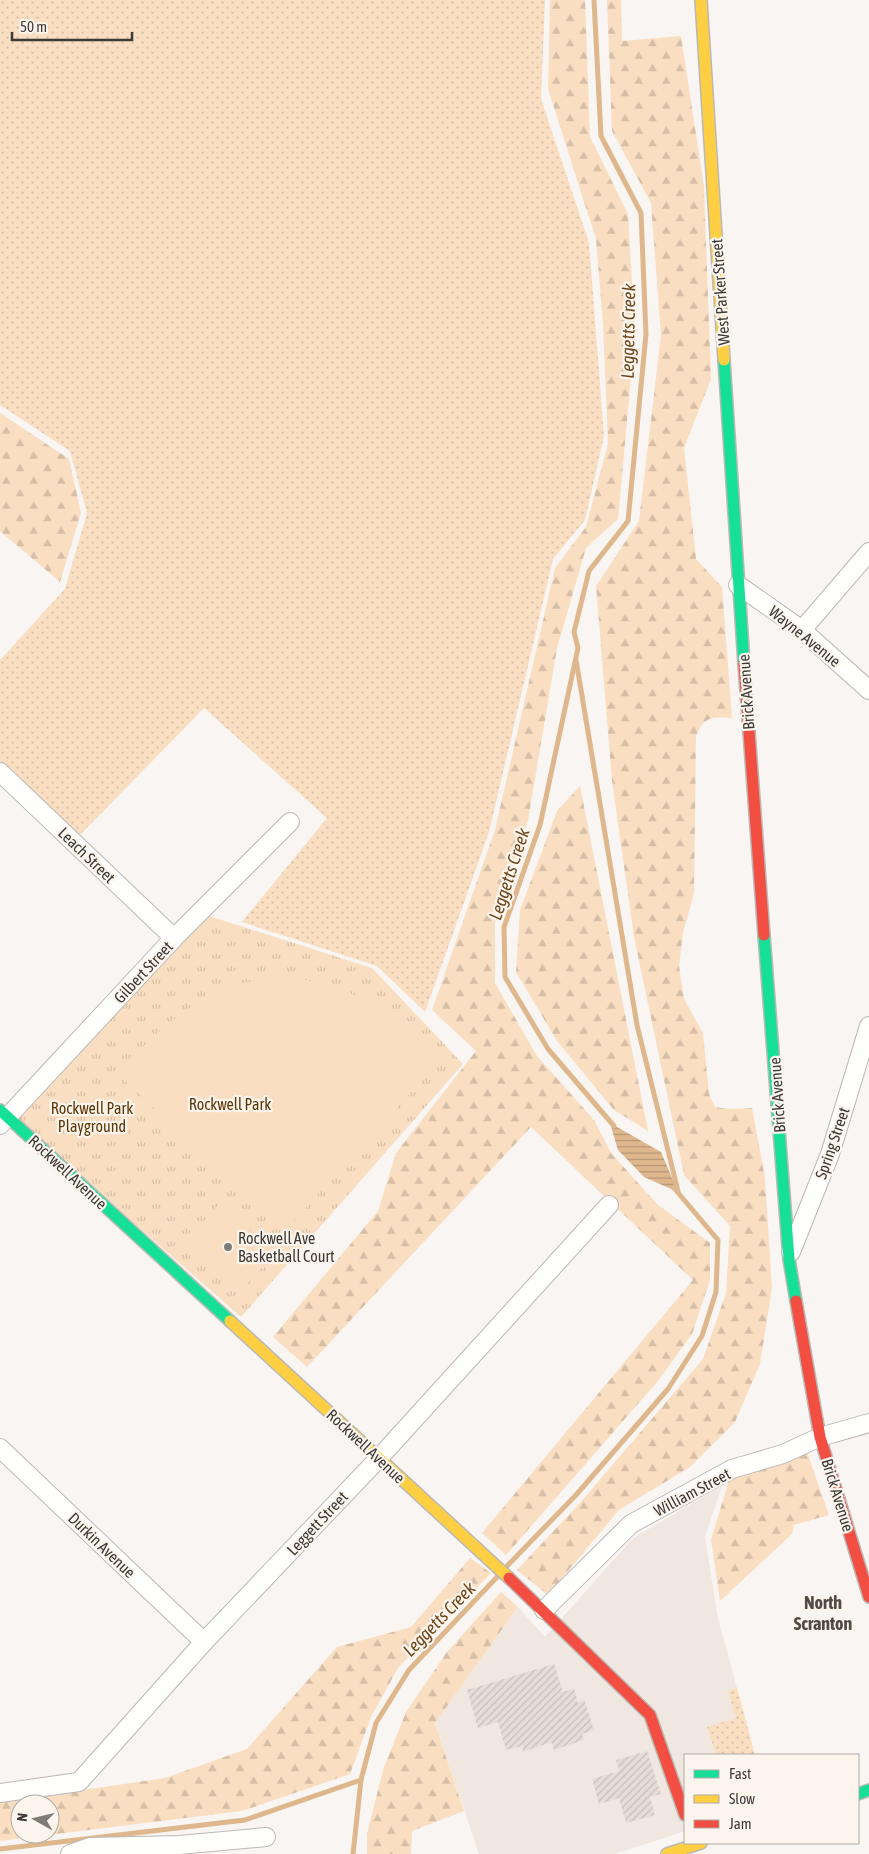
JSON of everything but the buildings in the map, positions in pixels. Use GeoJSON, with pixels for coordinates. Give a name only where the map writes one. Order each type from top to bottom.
{"type":"FeatureCollection","features":[{"type":"Feature","properties":{"kind":"street","name":"West Parker Street"},"geometry":{"type":"LineString","coordinates":[[701,0],[738,585]]}},
{"type":"Feature","properties":{"kind":"street"},"geometry":{"type":"LineString","coordinates":[[802,630],[869,552]]}},
{"type":"Feature","properties":{"kind":"street","name":"Wayne Avenue"},"geometry":{"type":"LineString","coordinates":[[738,585],[802,630],[869,690]]}},
{"type":"Feature","properties":{"kind":"street","name":"Brick Avenue"},"geometry":{"type":"LineString","coordinates":[[738,585],[789,1259],[820,1437],[869,1597]]}},
{"type":"Feature","properties":{"kind":"street","name":"Leach Street"},"geometry":{"type":"LineString","coordinates":[[0,772],[174,938]]}},
{"type":"Feature","properties":{"kind":"street","name":"Gilbert Street"},"geometry":{"type":"LineString","coordinates":[[3,1118],[174,938],[290,822]]}},
{"type":"Feature","properties":{"kind":"street","name":"Spring Street"},"geometry":{"type":"LineString","coordinates":[[789,1259],[830,1154],[869,1026]]}},
{"type":"Feature","properties":{"kind":"street","name":"Rockwell Avenue"},"geometry":{"type":"LineString","coordinates":[[3,1118],[544,1610],[650,1715],[684,1812]]}},
{"type":"Feature","properties":{"kind":"street","name":"Leggett Street"},"geometry":{"type":"LineString","coordinates":[[0,1793],[79,1782],[204,1642],[379,1458],[608,1205]]}},
{"type":"Feature","properties":{"kind":"street","name":"William Street"},"geometry":{"type":"LineString","coordinates":[[544,1610],[631,1524],[732,1469],[783,1454],[820,1437],[869,1423]]}},
{"type":"Feature","properties":{"kind":"street","name":"Durkin Avenue"},"geometry":{"type":"LineString","coordinates":[[0,1448],[204,1642]]}},
{"type":"Feature","properties":{"kind":"street"},"geometry":{"type":"LineString","coordinates":[[70,1854],[90,1847],[179,1845],[266,1837]]}},
{"type":"Feature","properties":{"kind":"street"},"geometry":{"type":"LineString","coordinates":[[667,1854],[694,1844]]}},
{"type":"Feature","properties":{"kind":"shaded area"},"geometry":{"type":"Polygon","coordinates":[[[610,1123],[661,1152],[678,1192],[644,1177],[618,1150],[610,1123]]]}},
{"type":"Feature","properties":{"kind":"shaded area"},"geometry":{"type":"Polygon","coordinates":[[[722,1486],[705,1537],[718,1618],[737,1688],[728,1690],[735,1718],[707,1727],[716,1754],[684,1754],[684,1831],[615,1854],[479,1854],[435,1723],[518,1607],[545,1637],[633,1538],[722,1486]]]}},
{"type":"Feature","properties":{"kind":"green space"},"geometry":{"type":"Polygon","coordinates":[[[0,0],[545,0],[541,99],[589,243],[604,436],[585,520],[553,559],[489,832],[425,1012],[377,966],[242,922],[327,818],[204,708],[80,835],[0,765],[0,660],[65,589],[87,513],[70,451],[0,405],[0,0]]]}},
{"type":"Feature","properties":{"kind":"green space"},"geometry":{"type":"Polygon","coordinates":[[[550,0],[585,0],[590,137],[628,214],[635,333],[618,519],[586,548],[557,648],[528,820],[495,922],[495,983],[537,1056],[594,1120],[611,1153],[658,1205],[710,1243],[710,1280],[692,1334],[658,1381],[506,1555],[482,1533],[693,1280],[531,1127],[307,1367],[273,1337],[378,1211],[396,1153],[476,1051],[432,1010],[495,830],[555,568],[586,527],[608,444],[603,324],[596,239],[548,89],[550,0]]]}},
{"type":"Feature","properties":{"kind":"green space"},"geometry":{"type":"Polygon","coordinates":[[[607,0],[621,0],[622,41],[681,36],[704,187],[711,379],[684,448],[696,559],[722,587],[732,718],[719,717],[706,721],[696,736],[694,893],[683,933],[679,966],[684,999],[703,1033],[709,1094],[715,1107],[730,1109],[752,1108],[765,1178],[772,1288],[760,1364],[735,1422],[690,1467],[619,1510],[548,1595],[517,1570],[579,1504],[703,1359],[726,1293],[730,1226],[684,1175],[634,937],[612,781],[596,586],[639,521],[661,335],[651,203],[612,131],[607,0]]]}},
{"type":"Feature","properties":{"kind":"green space"},"geometry":{"type":"Polygon","coordinates":[[[0,413],[69,459],[81,513],[60,582],[0,531],[0,413]]]}},
{"type":"Feature","properties":{"kind":"green space"},"geometry":{"type":"Polygon","coordinates":[[[580,786],[648,1131],[614,1110],[557,1041],[516,972],[520,910],[557,811],[580,786]]]}},
{"type":"Feature","properties":{"kind":"green space","name":"Rockwell Park"},"geometry":{"type":"Polygon","coordinates":[[[206,915],[372,968],[463,1064],[241,1317],[13,1117],[206,915]]]}},
{"type":"Feature","properties":{"kind":"green space"},"geometry":{"type":"Polygon","coordinates":[[[275,975],[310,981],[362,998],[407,1028],[437,1064],[284,1231],[116,1072],[183,1012],[198,1002],[230,987],[275,975]]]}},
{"type":"Feature","properties":{"kind":"green space","name":"Rockwell Ave Basketball Court"},"geometry":{"type":"Polygon","coordinates":[[[220,1203],[274,1254],[239,1293],[185,1243],[220,1203]]]}},
{"type":"Feature","properties":{"kind":"green space"},"geometry":{"type":"Polygon","coordinates":[[[807,1452],[829,1515],[794,1525],[792,1534],[720,1601],[711,1540],[729,1480],[807,1452]]]}},
{"type":"Feature","properties":{"kind":"green space"},"geometry":{"type":"Polygon","coordinates":[[[470,1558],[491,1573],[398,1668],[371,1717],[350,1774],[242,1811],[60,1834],[60,1794],[55,1794],[165,1778],[247,1749],[337,1647],[411,1627],[470,1558]]]}},
{"type":"Feature","properties":{"kind":"green space"},"geometry":{"type":"Polygon","coordinates":[[[501,1592],[518,1607],[435,1723],[464,1811],[412,1831],[411,1854],[367,1854],[367,1834],[383,1770],[406,1712],[447,1652],[501,1592]]]}},
{"type":"Feature","properties":{"kind":"green space"},"geometry":{"type":"Polygon","coordinates":[[[737,1688],[755,1754],[716,1754],[707,1727],[735,1718],[728,1690],[737,1688]]]}},
{"type":"Feature","properties":{"kind":"green space"},"geometry":{"type":"Polygon","coordinates":[[[10,1801],[10,1840],[0,1841],[0,1802],[10,1801]]]}},
{"type":"Feature","properties":{"kind":"waterway","name":"Leggetts Creek"},"geometry":{"type":"LineString","coordinates":[[594,0],[601,136],[641,213],[646,334],[628,521],[589,571],[574,632],[578,648],[540,825],[504,927],[505,977],[548,1049],[614,1126]]}},
{"type":"Feature","properties":{"kind":"waterway","name":"Leggetts Creek"},"geometry":{"type":"LineString","coordinates":[[576,660],[637,1025],[678,1191]]}},
{"type":"Feature","properties":{"kind":"waterway","name":"Leggetts Creek"},"geometry":{"type":"LineString","coordinates":[[507,1566],[576,1495],[668,1389],[702,1336],[716,1292],[718,1240],[674,1188]]}},
{"type":"Feature","properties":{"kind":"waterway","name":"Leggetts Creek"},"geometry":{"type":"LineString","coordinates":[[353,1854],[361,1780],[376,1723],[409,1670],[498,1576]]}},
{"type":"Feature","properties":{"kind":"waterway","name":"Leggetts Creek"},"geometry":{"type":"LineString","coordinates":[[0,1849],[245,1820],[361,1780]]}},
{"type":"Feature","properties":{"kind":"traffic: fast"},"geometry":{"type":"LineString","coordinates":[[724,360],[744,664]]}},
{"type":"Feature","properties":{"kind":"traffic: fast"},"geometry":{"type":"LineString","coordinates":[[764,935],[789,1259],[796,1301]]}},
{"type":"Feature","properties":{"kind":"traffic: fast"},"geometry":{"type":"LineString","coordinates":[[0,1110],[230,1321]]}},
{"type":"Feature","properties":{"kind":"traffic: fast"},"geometry":{"type":"LineString","coordinates":[[859,1794],[869,1790]]}},
{"type":"Feature","properties":{"kind":"traffic: slow"},"geometry":{"type":"LineString","coordinates":[[701,0],[724,360]]}},
{"type":"Feature","properties":{"kind":"traffic: slow"},"geometry":{"type":"LineString","coordinates":[[230,1321],[509,1578]]}},
{"type":"Feature","properties":{"kind":"traffic: slow"},"geometry":{"type":"LineString","coordinates":[[667,1854],[698,1844]]}},
{"type":"Feature","properties":{"kind":"traffic: jam"},"geometry":{"type":"LineString","coordinates":[[744,664],[764,935]]}},
{"type":"Feature","properties":{"kind":"traffic: jam"},"geometry":{"type":"LineString","coordinates":[[796,1301],[820,1437],[869,1597]]}},
{"type":"Feature","properties":{"kind":"traffic: jam"},"geometry":{"type":"LineString","coordinates":[[509,1578],[650,1715],[684,1812]]}},
{"type":"Feature","properties":{"kind":"place","name":"Rockwell Ave Basketball Court"},"geometry":{"type":"Point","coordinates":[228,1247]}},
{"type":"Feature","properties":{"kind":"district","name":"North Scranton"},"geometry":{"type":"Point","coordinates":[823,1612]}},
{"type":"Feature","properties":{"kind":"park label","name":"Rockwell Park Playground"},"geometry":{"type":"Point","coordinates":[92,1117]}}]}
